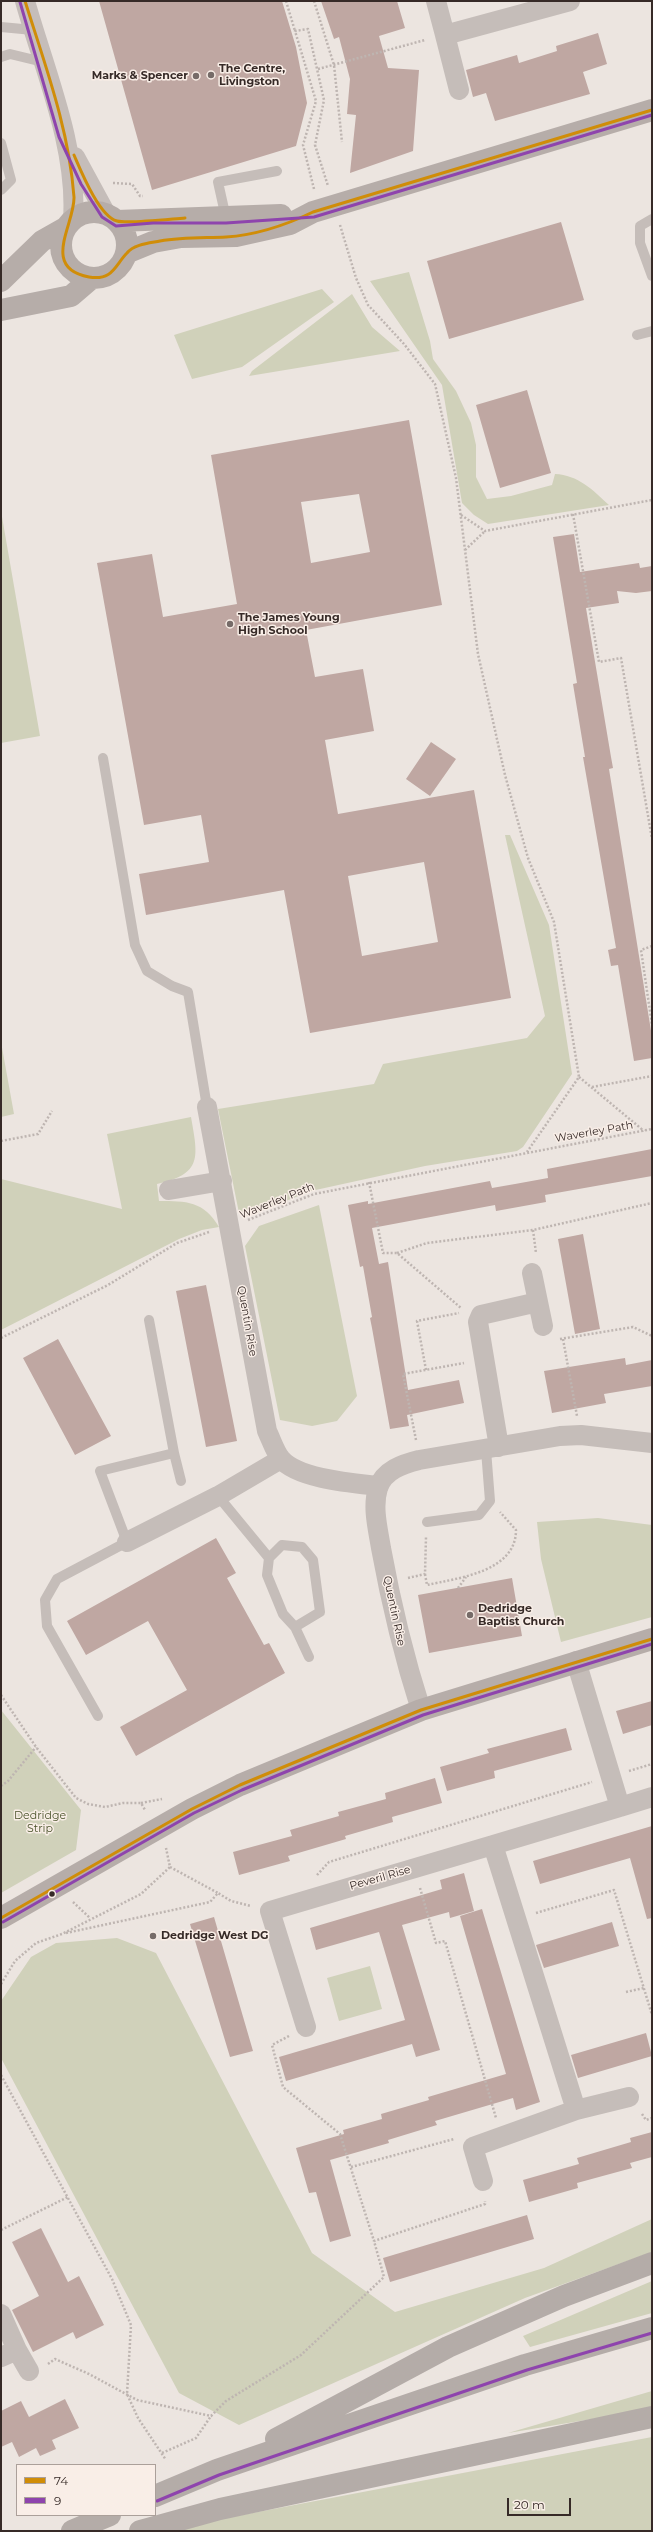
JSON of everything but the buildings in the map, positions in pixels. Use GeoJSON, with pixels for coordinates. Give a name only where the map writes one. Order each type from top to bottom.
{"type":"FeatureCollection","features":[{"type":"Feature","properties":{"kind":"main road"},"geometry":{"type":"LineString","coordinates":[[217,2470],[448,2347],[564,2296],[652,2263]]}},
{"type":"Feature","properties":{"kind":"main road"},"geometry":{"type":"LineString","coordinates":[[156,2496],[217,2470],[525,2365],[652,2328]]}},
{"type":"Feature","properties":{"kind":"main road"},"geometry":{"type":"LineString","coordinates":[[140,2531],[220,2509],[652,2417]]}},
{"type":"Feature","properties":{"kind":"main road"},"geometry":{"type":"LineString","coordinates":[[72,2531],[108,2516]]}},
{"type":"Feature","properties":{"kind":"street"},"geometry":{"type":"LineString","coordinates":[[25,1],[64,135],[74,203],[69,224],[61,240],[62,254],[70,268],[78,274],[92,278]]}},
{"type":"Feature","properties":{"kind":"street"},"geometry":{"type":"LineString","coordinates":[[436,1],[459,90]]}},
{"type":"Feature","properties":{"kind":"street"},"geometry":{"type":"LineString","coordinates":[[445,35],[547,4],[570,1]]}},
{"type":"Feature","properties":{"kind":"street"},"geometry":{"type":"LineString","coordinates":[[1,281],[42,241],[91,212],[111,217],[226,218],[314,203],[652,110]]}},
{"type":"Feature","properties":{"kind":"street"},"geometry":{"type":"LineString","coordinates":[[1,310],[70,296],[92,278],[111,273],[118,268],[126,253],[126,238],[86,182],[64,135]]}},
{"type":"Feature","properties":{"kind":"street"},"geometry":{"type":"LineString","coordinates":[[126,253],[152,242],[181,237],[236,236],[290,224],[314,203]]}},
{"type":"Feature","properties":{"kind":"street","name":"Quentin Rise"},"geometry":{"type":"LineString","coordinates":[[207,1107],[222,1181],[267,1431],[281,1459]]}},
{"type":"Feature","properties":{"kind":"street"},"geometry":{"type":"LineString","coordinates":[[169,1190],[222,1181]]}},
{"type":"Feature","properties":{"kind":"street"},"geometry":{"type":"LineString","coordinates":[[532,1273],[542,1326]]}},
{"type":"Feature","properties":{"kind":"street"},"geometry":{"type":"LineString","coordinates":[[492,1448],[484,1360],[478,1322],[481,1315],[538,1302]]}},
{"type":"Feature","properties":{"kind":"street"},"geometry":{"type":"LineString","coordinates":[[126,1542],[218,1496],[281,1459],[292,1468],[338,1482],[379,1486],[388,1473],[401,1465],[419,1460],[492,1448],[581,1434],[652,1443]]}},
{"type":"Feature","properties":{"kind":"street","name":"Quentin Rise"},"geometry":{"type":"LineString","coordinates":[[379,1486],[376,1501],[377,1519],[387,1582],[406,1662],[422,1710]]}},
{"type":"Feature","properties":{"kind":"street"},"geometry":{"type":"LineString","coordinates":[[1,1918],[192,1809],[240,1785],[422,1710],[652,1639]]}},
{"type":"Feature","properties":{"kind":"street"},"geometry":{"type":"LineString","coordinates":[[576,1662],[620,1807]]}},
{"type":"Feature","properties":{"kind":"street","name":"Peveril Rise"},"geometry":{"type":"LineString","coordinates":[[270,1911],[652,1797]]}},
{"type":"Feature","properties":{"kind":"street"},"geometry":{"type":"LineString","coordinates":[[493,1845],[576,2110]]}},
{"type":"Feature","properties":{"kind":"street"},"geometry":{"type":"LineString","coordinates":[[270,1911],[306,2027]]}},
{"type":"Feature","properties":{"kind":"street"},"geometry":{"type":"LineString","coordinates":[[483,2181],[473,2147],[576,2110],[629,2097]]}},
{"type":"Feature","properties":{"kind":"street"},"geometry":{"type":"LineString","coordinates":[[1,2314],[9,2354],[29,2371]]}},
{"type":"Feature","properties":{"kind":"lane"},"geometry":{"type":"LineString","coordinates":[[1,27],[33,30]]}},
{"type":"Feature","properties":{"kind":"lane"},"geometry":{"type":"LineString","coordinates":[[1,57],[10,54],[43,62]]}},
{"type":"Feature","properties":{"kind":"lane"},"geometry":{"type":"LineString","coordinates":[[1,142],[11,180],[1,190]]}},
{"type":"Feature","properties":{"kind":"lane"},"geometry":{"type":"LineString","coordinates":[[226,218],[218,182],[277,171]]}},
{"type":"Feature","properties":{"kind":"lane"},"geometry":{"type":"LineString","coordinates":[[651,271],[639,234],[640,226],[652,219]]}},
{"type":"Feature","properties":{"kind":"lane"},"geometry":{"type":"LineString","coordinates":[[637,335],[652,331]]}},
{"type":"Feature","properties":{"kind":"lane"},"geometry":{"type":"LineString","coordinates":[[103,758],[135,945],[147,971],[172,986],[188,992],[207,1107]]}},
{"type":"Feature","properties":{"kind":"lane"},"geometry":{"type":"LineString","coordinates":[[149,1320],[174,1453],[181,1481]]}},
{"type":"Feature","properties":{"kind":"lane"},"geometry":{"type":"LineString","coordinates":[[427,1522],[479,1515],[490,1501],[492,1448]]}},
{"type":"Feature","properties":{"kind":"lane"},"geometry":{"type":"LineString","coordinates":[[98,1716],[48,1626],[45,1600],[57,1579],[126,1542],[100,1471],[174,1453]]}},
{"type":"Feature","properties":{"kind":"lane"},"geometry":{"type":"LineString","coordinates":[[218,1496],[269,1558]]}},
{"type":"Feature","properties":{"kind":"lane"},"geometry":{"type":"LineString","coordinates":[[295,1627],[320,1612],[313,1560],[302,1547],[282,1544],[269,1558],[267,1575],[283,1614],[295,1627],[309,1657]]}},
{"type":"Feature","properties":{"kind":"path"},"geometry":{"type":"LineString","coordinates":[[286,1],[316,101],[304,145],[314,203]]}},
{"type":"Feature","properties":{"kind":"path"},"geometry":{"type":"LineString","coordinates":[[314,1],[334,65],[342,142]]}},
{"type":"Feature","properties":{"kind":"path"},"geometry":{"type":"LineString","coordinates":[[295,31],[308,29],[324,100],[315,145]]}},
{"type":"Feature","properties":{"kind":"path"},"geometry":{"type":"LineString","coordinates":[[318,69],[445,35]]}},
{"type":"Feature","properties":{"kind":"path"},"geometry":{"type":"LineString","coordinates":[[86,182],[132,184],[140,196],[147,196]]}},
{"type":"Feature","properties":{"kind":"path"},"geometry":{"type":"LineString","coordinates":[[356,278],[368,305],[404,344],[435,384],[456,478],[478,654],[505,775],[528,858],[554,922],[579,1077],[644,1131]]}},
{"type":"Feature","properties":{"kind":"path"},"geometry":{"type":"LineString","coordinates":[[465,550],[485,531],[652,500]]}},
{"type":"Feature","properties":{"kind":"path"},"geometry":{"type":"LineString","coordinates":[[573,514],[599,662],[621,658],[652,839]]}},
{"type":"Feature","properties":{"kind":"path"},"geometry":{"type":"LineString","coordinates":[[460,515],[485,531]]}},
{"type":"Feature","properties":{"kind":"path"},"geometry":{"type":"LineString","coordinates":[[652,946],[641,950],[652,1025]]}},
{"type":"Feature","properties":{"kind":"path"},"geometry":{"type":"LineString","coordinates":[[591,1087],[652,1076]]}},
{"type":"Feature","properties":{"kind":"path"},"geometry":{"type":"LineString","coordinates":[[527,1152],[579,1077]]}},
{"type":"Feature","properties":{"kind":"path"},"geometry":{"type":"LineString","coordinates":[[1,1141],[38,1134],[52,1111]]}},
{"type":"Feature","properties":{"kind":"path","name":"Waverley Path"},"geometry":{"type":"LineString","coordinates":[[1,1338],[108,1284],[177,1242],[201,1233],[230,1228],[314,1194],[369,1182],[652,1129]]}},
{"type":"Feature","properties":{"kind":"path"},"geometry":{"type":"LineString","coordinates":[[369,1182],[383,1253],[397,1253],[427,1243],[533,1230],[652,1203]]}},
{"type":"Feature","properties":{"kind":"path"},"geometry":{"type":"LineString","coordinates":[[397,1253],[466,1312],[416,1321],[426,1370]]}},
{"type":"Feature","properties":{"kind":"path"},"geometry":{"type":"LineString","coordinates":[[542,1326],[553,1339],[563,1339],[633,1327],[652,1336]]}},
{"type":"Feature","properties":{"kind":"path"},"geometry":{"type":"LineString","coordinates":[[563,1339],[581,1434]]}},
{"type":"Feature","properties":{"kind":"path"},"geometry":{"type":"LineString","coordinates":[[415,1435],[404,1374],[484,1360]]}},
{"type":"Feature","properties":{"kind":"path"},"geometry":{"type":"LineString","coordinates":[[427,1522],[425,1574],[427,1585],[477,1575],[500,1560],[516,1541],[516,1530],[490,1501]]}},
{"type":"Feature","properties":{"kind":"path"},"geometry":{"type":"LineString","coordinates":[[387,1582],[425,1574]]}},
{"type":"Feature","properties":{"kind":"path"},"geometry":{"type":"LineString","coordinates":[[458,1588],[466,1577]]}},
{"type":"Feature","properties":{"kind":"path"},"geometry":{"type":"LineString","coordinates":[[1,1695],[36,1747],[76,1798],[88,1804],[105,1807],[123,1803],[141,1803],[148,1815]]}},
{"type":"Feature","properties":{"kind":"path"},"geometry":{"type":"LineString","coordinates":[[1,1786],[8,1781],[36,1747]]}},
{"type":"Feature","properties":{"kind":"path"},"geometry":{"type":"LineString","coordinates":[[306,1900],[308,1885],[329,1862],[652,1764]]}},
{"type":"Feature","properties":{"kind":"path"},"geometry":{"type":"LineString","coordinates":[[164,1845],[169,1855],[170,1867]]}},
{"type":"Feature","properties":{"kind":"path"},"geometry":{"type":"LineString","coordinates":[[170,1867],[231,1901],[270,1911]]}},
{"type":"Feature","properties":{"kind":"path"},"geometry":{"type":"LineString","coordinates":[[62,1934],[142,1894],[170,1867]]}},
{"type":"Feature","properties":{"kind":"path"},"geometry":{"type":"LineString","coordinates":[[414,1868],[436,1943],[445,1941],[502,2137]]}},
{"type":"Feature","properties":{"kind":"path"},"geometry":{"type":"LineString","coordinates":[[516,1918],[614,1890],[652,2015]]}},
{"type":"Feature","properties":{"kind":"path"},"geometry":{"type":"LineString","coordinates":[[1,1984],[15,1961],[36,1943],[62,1934],[210,1902],[218,1893]]}},
{"type":"Feature","properties":{"kind":"path"},"geometry":{"type":"LineString","coordinates":[[626,1992],[644,1988]]}},
{"type":"Feature","properties":{"kind":"path"},"geometry":{"type":"LineString","coordinates":[[162,2453],[196,2438],[211,2416],[226,2401],[301,2355],[384,2277],[340,2134],[283,2087],[272,2045],[306,2027]]}},
{"type":"Feature","properties":{"kind":"path"},"geometry":{"type":"LineString","coordinates":[[1,2075],[112,2279],[131,2325],[127,2394],[138,2418],[166,2460]]}},
{"type":"Feature","properties":{"kind":"path"},"geometry":{"type":"LineString","coordinates":[[350,2167],[465,2136],[473,2147]]}},
{"type":"Feature","properties":{"kind":"path"},"geometry":{"type":"LineString","coordinates":[[374,2241],[485,2204],[483,2181]]}},
{"type":"Feature","properties":{"kind":"path"},"geometry":{"type":"LineString","coordinates":[[1,2230],[68,2197]]}},
{"type":"Feature","properties":{"kind":"path"},"geometry":{"type":"LineString","coordinates":[[29,2371],[39,2368],[56,2359],[137,2400],[211,2416]]}},
{"type":"Feature","properties":{"kind":"green space"},"geometry":{"type":"Polygon","coordinates":[[[409,272],[430,341],[433,359],[456,391],[471,423],[476,445],[476,477],[487,499],[511,496],[552,485],[555,474],[571,477],[585,484],[609,505],[488,524],[474,515],[462,503],[442,385],[370,281],[409,272]]]}},
{"type":"Feature","properties":{"kind":"green space"},"geometry":{"type":"Polygon","coordinates":[[[322,289],[334,302],[242,367],[192,379],[174,335],[322,289]]]}},
{"type":"Feature","properties":{"kind":"green space"},"geometry":{"type":"Polygon","coordinates":[[[352,294],[372,327],[400,351],[249,376],[252,371],[352,294]]]}},
{"type":"Feature","properties":{"kind":"green space"},"geometry":{"type":"Polygon","coordinates":[[[1,511],[40,736],[1,743],[1,511]]]}},
{"type":"Feature","properties":{"kind":"green space"},"geometry":{"type":"Polygon","coordinates":[[[505,835],[510,835],[549,925],[572,1074],[523,1147],[517,1151],[425,1166],[311,1191],[248,1216],[239,1213],[218,1109],[374,1084],[383,1064],[527,1038],[545,1016],[505,835]]]}},
{"type":"Feature","properties":{"kind":"green space"},"geometry":{"type":"Polygon","coordinates":[[[1,1042],[14,1114],[1,1117],[1,1042]]]}},
{"type":"Feature","properties":{"kind":"green space"},"geometry":{"type":"Polygon","coordinates":[[[191,1117],[195,1143],[194,1162],[190,1169],[183,1175],[157,1184],[159,1201],[186,1202],[201,1207],[213,1218],[219,1227],[202,1230],[179,1239],[1,1330],[1,1179],[122,1209],[107,1134],[191,1117]]]}},
{"type":"Feature","properties":{"kind":"green space"},"geometry":{"type":"Polygon","coordinates":[[[319,1205],[357,1396],[337,1421],[312,1426],[280,1420],[245,1246],[259,1226],[319,1205]]]}},
{"type":"Feature","properties":{"kind":"green space"},"geometry":{"type":"Polygon","coordinates":[[[598,1518],[652,1525],[652,1617],[561,1642],[541,1559],[537,1522],[598,1518]]]}},
{"type":"Feature","properties":{"kind":"green space","name":"Dedridge Strip"},"geometry":{"type":"Polygon","coordinates":[[[1,1710],[81,1810],[76,1850],[1,1893],[1,1710]]]}},
{"type":"Feature","properties":{"kind":"green space"},"geometry":{"type":"Polygon","coordinates":[[[117,1938],[156,1953],[312,2253],[395,2312],[544,2268],[652,2219],[652,2252],[525,2298],[239,2425],[179,2393],[1,2058],[1,2001],[31,1957],[56,1943],[117,1938]]]}},
{"type":"Feature","properties":{"kind":"green space"},"geometry":{"type":"Polygon","coordinates":[[[370,1966],[382,2009],[339,2021],[327,1978],[370,1966]]]}},
{"type":"Feature","properties":{"kind":"green space"},"geometry":{"type":"Polygon","coordinates":[[[652,2281],[652,2313],[530,2347],[523,2336],[652,2281]]]}},
{"type":"Feature","properties":{"kind":"green space"},"geometry":{"type":"Polygon","coordinates":[[[652,2391],[652,2409],[508,2433],[652,2391]]]}},
{"type":"Feature","properties":{"kind":"green space"},"geometry":{"type":"Polygon","coordinates":[[[652,2437],[652,2531],[170,2531],[184,2526],[652,2437]]]}},
{"type":"Feature","properties":{"kind":"transit line","name":"74"},"geometry":{"type":"LineString","coordinates":[[25,1],[62,122],[71,172],[74,197],[73,208],[66,232],[63,255],[66,264],[74,272],[89,277],[97,278],[108,274],[130,250],[142,244],[185,238],[238,236],[260,232],[282,225],[313,212],[652,110]]}},
{"type":"Feature","properties":{"kind":"transit line","name":"9"},"geometry":{"type":"LineString","coordinates":[[20,2],[59,137],[81,184],[102,217],[116,226],[153,223],[226,223],[314,217],[652,115]]}},
{"type":"Feature","properties":{"kind":"transit line","name":"74"},"geometry":{"type":"LineString","coordinates":[[74,155],[97,202],[110,217],[117,221],[130,222],[185,218]]}},
{"type":"Feature","properties":{"kind":"transit line","name":"74"},"geometry":{"type":"LineString","coordinates":[[1,1918],[192,1809],[240,1785],[421,1710],[652,1639]]}},
{"type":"Feature","properties":{"kind":"transit line","name":"9"},"geometry":{"type":"LineString","coordinates":[[3,1922],[194,1813],[242,1790],[423,1715],[652,1644]]}},
{"type":"Feature","properties":{"kind":"transit line","name":"9"},"geometry":{"type":"LineString","coordinates":[[157,2501],[219,2475],[527,2370],[652,2333]]}},
{"type":"Feature","properties":{"kind":"place","name":"The Centre, Livingston"},"geometry":{"type":"Point","coordinates":[211,75]}},
{"type":"Feature","properties":{"kind":"place","name":"Marks & Spencer"},"geometry":{"type":"Point","coordinates":[196,76]}},
{"type":"Feature","properties":{"kind":"place","name":"The James Young High School"},"geometry":{"type":"Point","coordinates":[230,624]}},
{"type":"Feature","properties":{"kind":"place","name":"Dedridge Baptist Church"},"geometry":{"type":"Point","coordinates":[470,1615]}},
{"type":"Feature","properties":{"kind":"place","name":"Dedridge West DG"},"geometry":{"type":"Point","coordinates":[153,1936]}}]}
